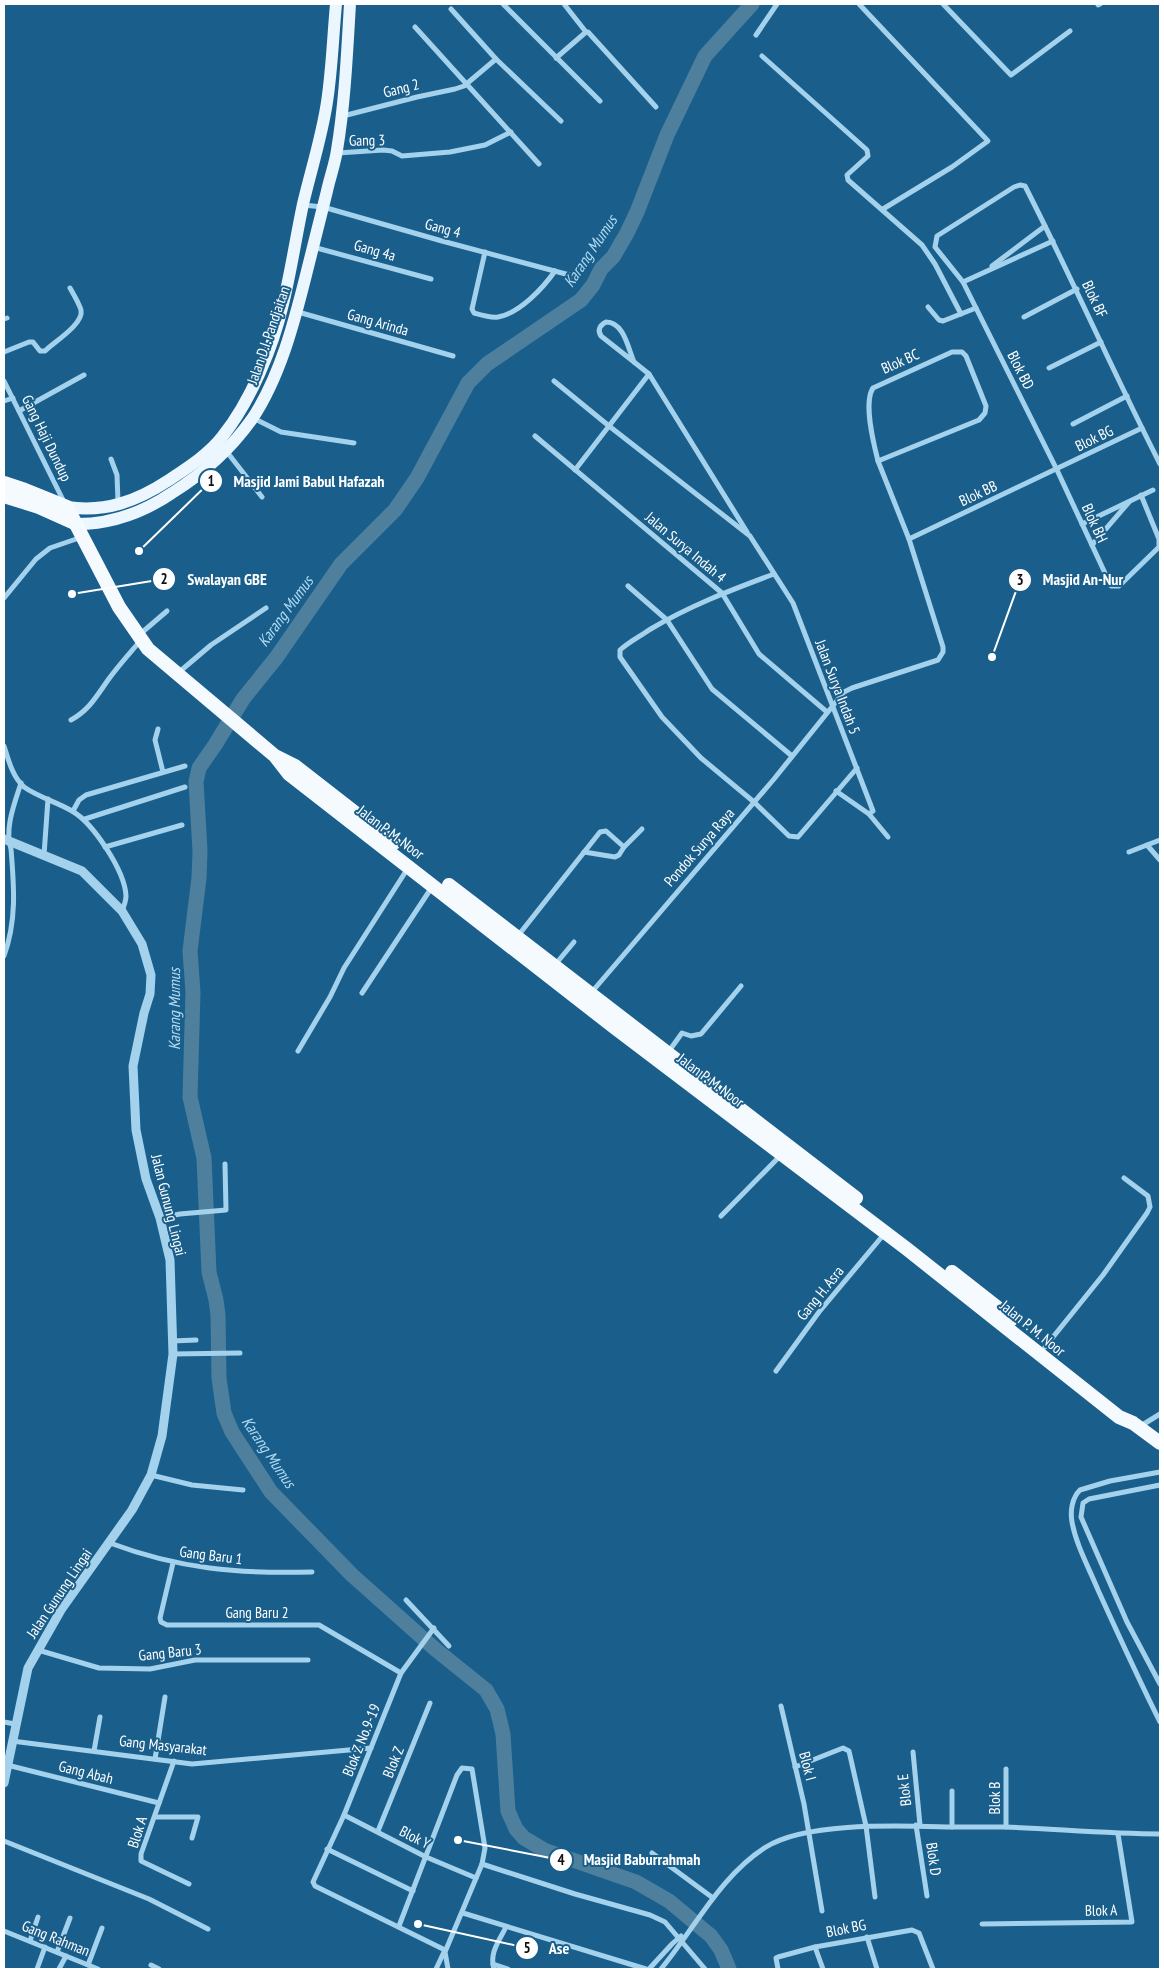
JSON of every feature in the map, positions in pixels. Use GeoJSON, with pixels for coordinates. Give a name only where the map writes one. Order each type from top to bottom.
{"type":"FeatureCollection","features":[{"type":"Feature","properties":{"kind":"highway","name":"Jalan D.I. Pandjaitan"},"geometry":{"type":"LineString","coordinates":[[4,483],[67,507]]}},
{"type":"Feature","properties":{"kind":"highway","name":"Jalan D.I. Pandjaitan"},"geometry":{"type":"LineString","coordinates":[[4,496],[39,507],[80,530]]}},
{"type":"Feature","properties":{"kind":"highway","name":"Jalan P. M. Noor"},"geometry":{"type":"LineString","coordinates":[[67,507],[119,608],[153,654],[275,756],[289,774],[409,866],[517,937],[554,966],[586,998],[667,1054],[781,1150],[987,1299],[1026,1337],[1118,1417],[1136,1425],[1160,1443]]}},
{"type":"Feature","properties":{"kind":"highway","name":"Jalan P. M. Noor"},"geometry":{"type":"LineString","coordinates":[[275,756],[295,766],[437,884],[886,1233],[1026,1337],[1045,1347],[1129,1415],[1136,1425]]}},
{"type":"Feature","properties":{"kind":"main road","name":"Jalan D.I. Pandjaitan"},"geometry":{"type":"LineString","coordinates":[[67,507],[92,510],[108,508],[137,498],[160,486],[207,452],[222,438],[247,399],[272,341],[283,305],[303,204],[328,101],[336,4]]}},
{"type":"Feature","properties":{"kind":"main road","name":"Jalan D.I. Pandjaitan"},"geometry":{"type":"LineString","coordinates":[[80,530],[147,508],[188,483],[227,451],[253,418],[277,370],[296,311],[337,153],[342,116],[350,4]]}},
{"type":"Feature","properties":{"kind":"street"},"geometry":{"type":"LineString","coordinates":[[503,4],[600,101]]}},
{"type":"Feature","properties":{"kind":"street"},"geometry":{"type":"LineString","coordinates":[[564,4],[586,32],[656,107]]}},
{"type":"Feature","properties":{"kind":"street"},"geometry":{"type":"LineString","coordinates":[[756,35],[777,4]]}},
{"type":"Feature","properties":{"kind":"street"},"geometry":{"type":"LineString","coordinates":[[859,4],[988,141],[952,167],[883,209]]}},
{"type":"Feature","properties":{"kind":"street"},"geometry":{"type":"LineString","coordinates":[[943,4],[1011,75],[1070,31]]}},
{"type":"Feature","properties":{"kind":"street"},"geometry":{"type":"LineString","coordinates":[[450,9],[496,59],[561,122]]}},
{"type":"Feature","properties":{"kind":"street"},"geometry":{"type":"LineString","coordinates":[[415,27],[539,164]]}},
{"type":"Feature","properties":{"kind":"street"},"geometry":{"type":"LineString","coordinates":[[556,58],[586,32]]}},
{"type":"Feature","properties":{"kind":"street"},"geometry":{"type":"LineString","coordinates":[[762,56],[867,150],[868,156],[847,177],[850,183],[922,244],[935,264],[959,315]]}},
{"type":"Feature","properties":{"kind":"street","name":"Gang 2"},"geometry":{"type":"LineString","coordinates":[[342,116],[455,89],[466,84],[496,59]]}},
{"type":"Feature","properties":{"kind":"street","name":"Gang 3"},"geometry":{"type":"LineString","coordinates":[[337,153],[383,150],[392,151],[402,156],[426,154],[485,145],[511,132]]}},
{"type":"Feature","properties":{"kind":"street","name":"Blok BF"},"geometry":{"type":"LineString","coordinates":[[1020,184],[1025,186],[1053,241],[1160,464]]}},
{"type":"Feature","properties":{"kind":"street","name":"Blok BD"},"geometry":{"type":"LineString","coordinates":[[1020,184],[935,239],[935,247],[963,282],[1057,470]]}},
{"type":"Feature","properties":{"kind":"street","name":"Gang 4"},"geometry":{"type":"LineString","coordinates":[[303,204],[323,207],[577,276]]}},
{"type":"Feature","properties":{"kind":"street"},"geometry":{"type":"LineString","coordinates":[[963,282],[989,268],[1045,226]]}},
{"type":"Feature","properties":{"kind":"street"},"geometry":{"type":"LineString","coordinates":[[989,268],[1005,263],[1053,241]]}},
{"type":"Feature","properties":{"kind":"street","name":"Gang 4a"},"geometry":{"type":"LineString","coordinates":[[313,247],[431,278]]}},
{"type":"Feature","properties":{"kind":"street"},"geometry":{"type":"LineString","coordinates":[[485,252],[472,309],[474,313],[499,317],[523,304],[543,288],[555,271]]}},
{"type":"Feature","properties":{"kind":"street"},"geometry":{"type":"LineString","coordinates":[[4,352],[29,342],[32,342],[40,350],[45,351],[77,324],[81,315],[80,308],[70,288]]}},
{"type":"Feature","properties":{"kind":"street"},"geometry":{"type":"LineString","coordinates":[[1024,317],[1077,289]]}},
{"type":"Feature","properties":{"kind":"street"},"geometry":{"type":"LineString","coordinates":[[928,307],[939,320],[943,321],[976,308]]}},
{"type":"Feature","properties":{"kind":"street","name":"Gang Arinda"},"geometry":{"type":"LineString","coordinates":[[296,311],[454,356]]}},
{"type":"Feature","properties":{"kind":"street","name":"Jalan Surya Indah 5"},"geometry":{"type":"LineString","coordinates":[[634,362],[617,326],[611,322],[602,324],[599,331],[601,336],[649,374],[793,603],[831,706],[873,809],[869,814]]}},
{"type":"Feature","properties":{"kind":"street"},"geometry":{"type":"LineString","coordinates":[[1049,368],[1101,342]]}},
{"type":"Feature","properties":{"kind":"street","name":"Blok BC"},"geometry":{"type":"LineString","coordinates":[[831,706],[844,692],[852,688],[938,660],[942,655],[943,647],[909,539],[878,462],[873,441],[869,398],[870,392],[879,384],[952,352],[962,352],[966,356],[986,406],[985,413],[979,420],[878,462]]}},
{"type":"Feature","properties":{"kind":"street"},"geometry":{"type":"LineString","coordinates":[[575,470],[649,374]]}},
{"type":"Feature","properties":{"kind":"street"},"geometry":{"type":"LineString","coordinates":[[19,412],[84,375]]}},
{"type":"Feature","properties":{"kind":"street","name":"Gang Haji Dundup"},"geometry":{"type":"LineString","coordinates":[[4,381],[67,507]]}},
{"type":"Feature","properties":{"kind":"street","name":"Jalan Surya Indah 5"},"geometry":{"type":"LineString","coordinates":[[554,381],[750,536]]}},
{"type":"Feature","properties":{"kind":"street"},"geometry":{"type":"LineString","coordinates":[[1073,424],[1127,396]]}},
{"type":"Feature","properties":{"kind":"street"},"geometry":{"type":"LineString","coordinates":[[4,401],[13,398]]}},
{"type":"Feature","properties":{"kind":"street"},"geometry":{"type":"LineString","coordinates":[[253,418],[280,432],[354,443]]}},
{"type":"Feature","properties":{"kind":"street","name":"Blok BG"},"geometry":{"type":"LineString","coordinates":[[1057,470],[1142,428]]}},
{"type":"Feature","properties":{"kind":"street","name":"Jalan Surya Indah 4"},"geometry":{"type":"LineString","coordinates":[[534,436],[722,593],[759,654],[827,712]]}},
{"type":"Feature","properties":{"kind":"street"},"geometry":{"type":"LineString","coordinates":[[227,451],[262,497]]}},
{"type":"Feature","properties":{"kind":"street"},"geometry":{"type":"LineString","coordinates":[[111,459],[117,475],[118,504]]}},
{"type":"Feature","properties":{"kind":"street","name":"Blok BH"},"geometry":{"type":"LineString","coordinates":[[1057,470],[1111,586],[1116,588],[1158,550],[1160,544],[1141,495]]}},
{"type":"Feature","properties":{"kind":"street","name":"Blok BB"},"geometry":{"type":"LineString","coordinates":[[909,539],[1057,470]]}},
{"type":"Feature","properties":{"kind":"street"},"geometry":{"type":"LineString","coordinates":[[1082,524],[1153,490]]}},
{"type":"Feature","properties":{"kind":"street"},"geometry":{"type":"LineString","coordinates":[[1092,545],[1131,500]]}},
{"type":"Feature","properties":{"kind":"street"},"geometry":{"type":"LineString","coordinates":[[4,598],[6,591],[36,559],[80,530]]}},
{"type":"Feature","properties":{"kind":"street"},"geometry":{"type":"LineString","coordinates":[[774,574],[722,593],[667,620],[626,645],[620,650],[620,657],[662,717],[701,758],[754,802],[789,836],[794,837],[800,834],[857,768]]}},
{"type":"Feature","properties":{"kind":"street"},"geometry":{"type":"LineString","coordinates":[[628,586],[667,620],[712,689],[792,756]]}},
{"type":"Feature","properties":{"kind":"street"},"geometry":{"type":"LineString","coordinates":[[177,674],[211,645],[266,608]]}},
{"type":"Feature","properties":{"kind":"street"},"geometry":{"type":"LineString","coordinates":[[70,720],[83,713],[92,704],[108,679],[140,638],[168,611]]}},
{"type":"Feature","properties":{"kind":"street","name":"Pondok Surya Raya"},"geometry":{"type":"LineString","coordinates":[[586,998],[754,802],[831,706]]}},
{"type":"Feature","properties":{"kind":"street"},"geometry":{"type":"LineString","coordinates":[[158,729],[155,740],[164,772]]}},
{"type":"Feature","properties":{"kind":"street"},"geometry":{"type":"LineString","coordinates":[[4,746],[10,763],[21,783],[34,793],[73,811],[85,819],[105,848],[120,876],[126,897],[122,911]]}},
{"type":"Feature","properties":{"kind":"street"},"geometry":{"type":"LineString","coordinates":[[73,811],[79,800],[86,795],[186,766]]}},
{"type":"Feature","properties":{"kind":"street"},"geometry":{"type":"LineString","coordinates":[[4,956],[11,934],[15,902],[11,849],[6,840],[21,783]]}},
{"type":"Feature","properties":{"kind":"street"},"geometry":{"type":"LineString","coordinates":[[85,819],[185,787]]}},
{"type":"Feature","properties":{"kind":"street"},"geometry":{"type":"LineString","coordinates":[[836,791],[869,814],[888,837]]}},
{"type":"Feature","properties":{"kind":"street"},"geometry":{"type":"LineString","coordinates":[[44,855],[48,799]]}},
{"type":"Feature","properties":{"kind":"street"},"geometry":{"type":"LineString","coordinates":[[105,848],[182,825]]}},
{"type":"Feature","properties":{"kind":"street"},"geometry":{"type":"LineString","coordinates":[[584,852],[615,857],[642,829]]}},
{"type":"Feature","properties":{"kind":"street"},"geometry":{"type":"LineString","coordinates":[[517,937],[600,832],[606,831],[624,847]]}},
{"type":"Feature","properties":{"kind":"street","name":"Jalan Gunung Lingai"},"geometry":{"type":"LineString","coordinates":[[4,1783],[6,1765],[28,1668],[61,1610],[132,1510],[151,1475],[162,1436],[172,1354],[170,1260],[160,1218],[146,1180],[136,1130],[133,1066],[150,994],[151,975],[142,944],[122,911],[82,871],[6,840]]}},
{"type":"Feature","properties":{"kind":"street"},"geometry":{"type":"LineString","coordinates":[[1129,852],[1160,840]]}},
{"type":"Feature","properties":{"kind":"street"},"geometry":{"type":"LineString","coordinates":[[1147,845],[1160,860]]}},
{"type":"Feature","properties":{"kind":"street"},"geometry":{"type":"LineString","coordinates":[[298,1051],[330,997],[344,968],[409,866]]}},
{"type":"Feature","properties":{"kind":"street"},"geometry":{"type":"LineString","coordinates":[[362,993],[437,884]]}},
{"type":"Feature","properties":{"kind":"street"},"geometry":{"type":"LineString","coordinates":[[126,897],[132,896]]}},
{"type":"Feature","properties":{"kind":"street"},"geometry":{"type":"LineString","coordinates":[[554,966],[574,942]]}},
{"type":"Feature","properties":{"kind":"street"},"geometry":{"type":"LineString","coordinates":[[667,1054],[682,1033],[691,1036],[701,1034],[741,986]]}},
{"type":"Feature","properties":{"kind":"street"},"geometry":{"type":"LineString","coordinates":[[721,1216],[781,1150]]}},
{"type":"Feature","properties":{"kind":"street"},"geometry":{"type":"LineString","coordinates":[[160,1218],[199,1212],[225,1211],[227,1208],[225,1164]]}},
{"type":"Feature","properties":{"kind":"street"},"geometry":{"type":"LineString","coordinates":[[1045,1347],[1103,1275],[1150,1207],[1148,1196],[1124,1178]]}},
{"type":"Feature","properties":{"kind":"street","name":"Gang H. Asra"},"geometry":{"type":"LineString","coordinates":[[776,1371],[819,1312],[886,1233]]}},
{"type":"Feature","properties":{"kind":"street"},"geometry":{"type":"LineString","coordinates":[[172,1341],[196,1340]]}},
{"type":"Feature","properties":{"kind":"street"},"geometry":{"type":"LineString","coordinates":[[172,1354],[237,1353]]}},
{"type":"Feature","properties":{"kind":"street"},"geometry":{"type":"LineString","coordinates":[[1136,1425],[1160,1414]]}},
{"type":"Feature","properties":{"kind":"street"},"geometry":{"type":"LineString","coordinates":[[1160,1472],[1080,1490],[1073,1501],[1072,1520],[1079,1547],[1134,1672],[1160,1722]]}},
{"type":"Feature","properties":{"kind":"street"},"geometry":{"type":"LineString","coordinates":[[151,1475],[192,1485],[243,1490]]}},
{"type":"Feature","properties":{"kind":"street"},"geometry":{"type":"LineString","coordinates":[[1073,1501],[1082,1503],[1089,1499],[1160,1485]]}},
{"type":"Feature","properties":{"kind":"street"},"geometry":{"type":"LineString","coordinates":[[1082,1503],[1081,1517],[1085,1528],[1127,1622],[1160,1684]]}},
{"type":"Feature","properties":{"kind":"street","name":"Gang Baru 1"},"geometry":{"type":"LineString","coordinates":[[110,1543],[173,1563],[224,1570],[270,1573],[312,1572]]}},
{"type":"Feature","properties":{"kind":"street","name":"Gang Baru 2"},"geometry":{"type":"LineString","coordinates":[[173,1563],[160,1618],[161,1622],[167,1625],[319,1624],[401,1674]]}},
{"type":"Feature","properties":{"kind":"street"},"geometry":{"type":"LineString","coordinates":[[406,1600],[449,1646]]}},
{"type":"Feature","properties":{"kind":"street","name":"Blok Z No.9-19"},"geometry":{"type":"LineString","coordinates":[[399,1926],[313,1884],[313,1882],[344,1815],[401,1674],[432,1630]]}},
{"type":"Feature","properties":{"kind":"street","name":"Gang Baru 3"},"geometry":{"type":"LineString","coordinates":[[38,1650],[100,1668],[150,1669],[196,1660],[308,1660]]}},
{"type":"Feature","properties":{"kind":"street"},"geometry":{"type":"LineString","coordinates":[[155,1758],[165,1697]]}},
{"type":"Feature","properties":{"kind":"street","name":"Blok Z"},"geometry":{"type":"LineString","coordinates":[[378,1831],[430,1703]]}},
{"type":"Feature","properties":{"kind":"street","name":"Blok I"},"geometry":{"type":"LineString","coordinates":[[781,1706],[809,1832],[822,1910]]}},
{"type":"Feature","properties":{"kind":"street"},"geometry":{"type":"LineString","coordinates":[[94,1751],[100,1718]]}},
{"type":"Feature","properties":{"kind":"street"},"geometry":{"type":"LineString","coordinates":[[4,1722],[15,1724]]}},
{"type":"Feature","properties":{"kind":"street","name":"Gang Masyarakat"},"geometry":{"type":"LineString","coordinates":[[12,1741],[203,1764],[272,1755],[371,1748]]}},
{"type":"Feature","properties":{"kind":"street"},"geometry":{"type":"LineString","coordinates":[[795,1767],[847,1748],[851,1756],[866,1826],[875,1897]]}},
{"type":"Feature","properties":{"kind":"street","name":"Blok E"},"geometry":{"type":"LineString","coordinates":[[913,1752],[918,1825]]}},
{"type":"Feature","properties":{"kind":"street","name":"Blok A"},"geometry":{"type":"LineString","coordinates":[[174,1761],[141,1854],[141,1861],[189,1884]]}},
{"type":"Feature","properties":{"kind":"street","name":"Gang Abah"},"geometry":{"type":"LineString","coordinates":[[6,1765],[159,1803]]}},
{"type":"Feature","properties":{"kind":"street"},"geometry":{"type":"LineString","coordinates":[[436,1969],[445,1951],[463,1913],[482,1864],[485,1845],[473,1772],[468,1768],[462,1768],[457,1775],[399,1926],[445,1951]]}},
{"type":"Feature","properties":{"kind":"street","name":"Blok B"},"geometry":{"type":"LineString","coordinates":[[1006,1769],[1006,1827]]}},
{"type":"Feature","properties":{"kind":"street"},"geometry":{"type":"LineString","coordinates":[[952,1791],[952,1827]]}},
{"type":"Feature","properties":{"kind":"street","name":"Blok Y"},"geometry":{"type":"LineString","coordinates":[[344,1815],[426,1857],[476,1878]]}},
{"type":"Feature","properties":{"kind":"street"},"geometry":{"type":"LineString","coordinates":[[154,1817],[198,1816],[192,1838]]}},
{"type":"Feature","properties":{"kind":"street"},"geometry":{"type":"LineString","coordinates":[[661,1969],[683,1942],[711,1900],[748,1859],[768,1845],[790,1837],[809,1832],[866,1826],[918,1825],[1006,1827],[1118,1834],[1160,1834]]}},
{"type":"Feature","properties":{"kind":"street","name":"Blok D"},"geometry":{"type":"LineString","coordinates":[[918,1825],[927,1896]]}},
{"type":"Feature","properties":{"kind":"street","name":"Blok A"},"geometry":{"type":"LineString","coordinates":[[982,1924],[1132,1922],[1118,1834]]}},
{"type":"Feature","properties":{"kind":"street"},"geometry":{"type":"LineString","coordinates":[[4,1841],[149,1900],[208,1930]]}},
{"type":"Feature","properties":{"kind":"street"},"geometry":{"type":"LineString","coordinates":[[327,1849],[413,1891]]}},
{"type":"Feature","properties":{"kind":"street"},"geometry":{"type":"LineString","coordinates":[[652,1852],[711,1900]]}},
{"type":"Feature","properties":{"kind":"street"},"geometry":{"type":"LineString","coordinates":[[482,1864],[575,1894],[650,1915],[665,1922],[705,1969]]}},
{"type":"Feature","properties":{"kind":"street"},"geometry":{"type":"LineString","coordinates":[[463,1913],[647,1969],[679,1937],[688,1932]]}},
{"type":"Feature","properties":{"kind":"street"},"geometry":{"type":"LineString","coordinates":[[30,1941],[38,1917]]}},
{"type":"Feature","properties":{"kind":"street"},"geometry":{"type":"LineString","coordinates":[[57,1952],[70,1918]]}},
{"type":"Feature","properties":{"kind":"street"},"geometry":{"type":"LineString","coordinates":[[506,1927],[494,1949],[494,1967],[508,1969]]}},
{"type":"Feature","properties":{"kind":"street"},"geometry":{"type":"LineString","coordinates":[[88,1965],[102,1928]]}},
{"type":"Feature","properties":{"kind":"street","name":"Blok BG"},"geometry":{"type":"LineString","coordinates":[[778,1969],[776,1958],[778,1957],[815,1947],[912,1930],[919,1933],[933,1969]]}},
{"type":"Feature","properties":{"kind":"street","name":"Gang Rahman"},"geometry":{"type":"LineString","coordinates":[[4,1931],[98,1969]]}},
{"type":"Feature","properties":{"kind":"street"},"geometry":{"type":"LineString","coordinates":[[867,1937],[877,1969]]}},
{"type":"Feature","properties":{"kind":"street"},"geometry":{"type":"LineString","coordinates":[[37,1969],[45,1947]]}},
{"type":"Feature","properties":{"kind":"street"},"geometry":{"type":"LineString","coordinates":[[815,1947],[823,1969]]}},
{"type":"Feature","properties":{"kind":"street"},"geometry":{"type":"LineString","coordinates":[[445,1951],[448,1969]]}},
{"type":"Feature","properties":{"kind":"street"},"geometry":{"type":"LineString","coordinates":[[58,1969],[66,1956]]}},
{"type":"Feature","properties":{"kind":"street"},"geometry":{"type":"LineString","coordinates":[[151,1965],[159,1969]]}},
{"type":"Feature","properties":{"kind":"waterway","name":"Karang Mumus"},"geometry":{"type":"LineString","coordinates":[[729,1969],[721,1950],[711,1936],[669,1901],[636,1882],[544,1850],[524,1838],[516,1829],[508,1811],[503,1734],[497,1709],[486,1690],[435,1649],[352,1575],[271,1492],[232,1432],[224,1413],[219,1378],[218,1315],[209,1272],[204,1158],[190,1097],[193,992],[190,951],[199,878],[200,851],[196,782],[199,768],[243,699],[276,658],[341,564],[395,510],[417,478],[468,383],[487,364],[581,300],[593,285],[601,269],[613,257],[627,233],[667,135],[705,56],[752,4]]}},
{"type":"Feature","properties":{"kind":"place","name":"Masjid Jami Babul Hafazah"},"geometry":{"type":"Point","coordinates":[139,551]}},
{"type":"Feature","properties":{"kind":"place","name":"Swalayan GBE"},"geometry":{"type":"Point","coordinates":[72,594]}},
{"type":"Feature","properties":{"kind":"place","name":"Masjid An-Nur"},"geometry":{"type":"Point","coordinates":[992,657]}},
{"type":"Feature","properties":{"kind":"place","name":"Masjid Baburrahmah"},"geometry":{"type":"Point","coordinates":[458,1840]}},
{"type":"Feature","properties":{"kind":"place","name":"Ase"},"geometry":{"type":"Point","coordinates":[418,1924]}}]}
